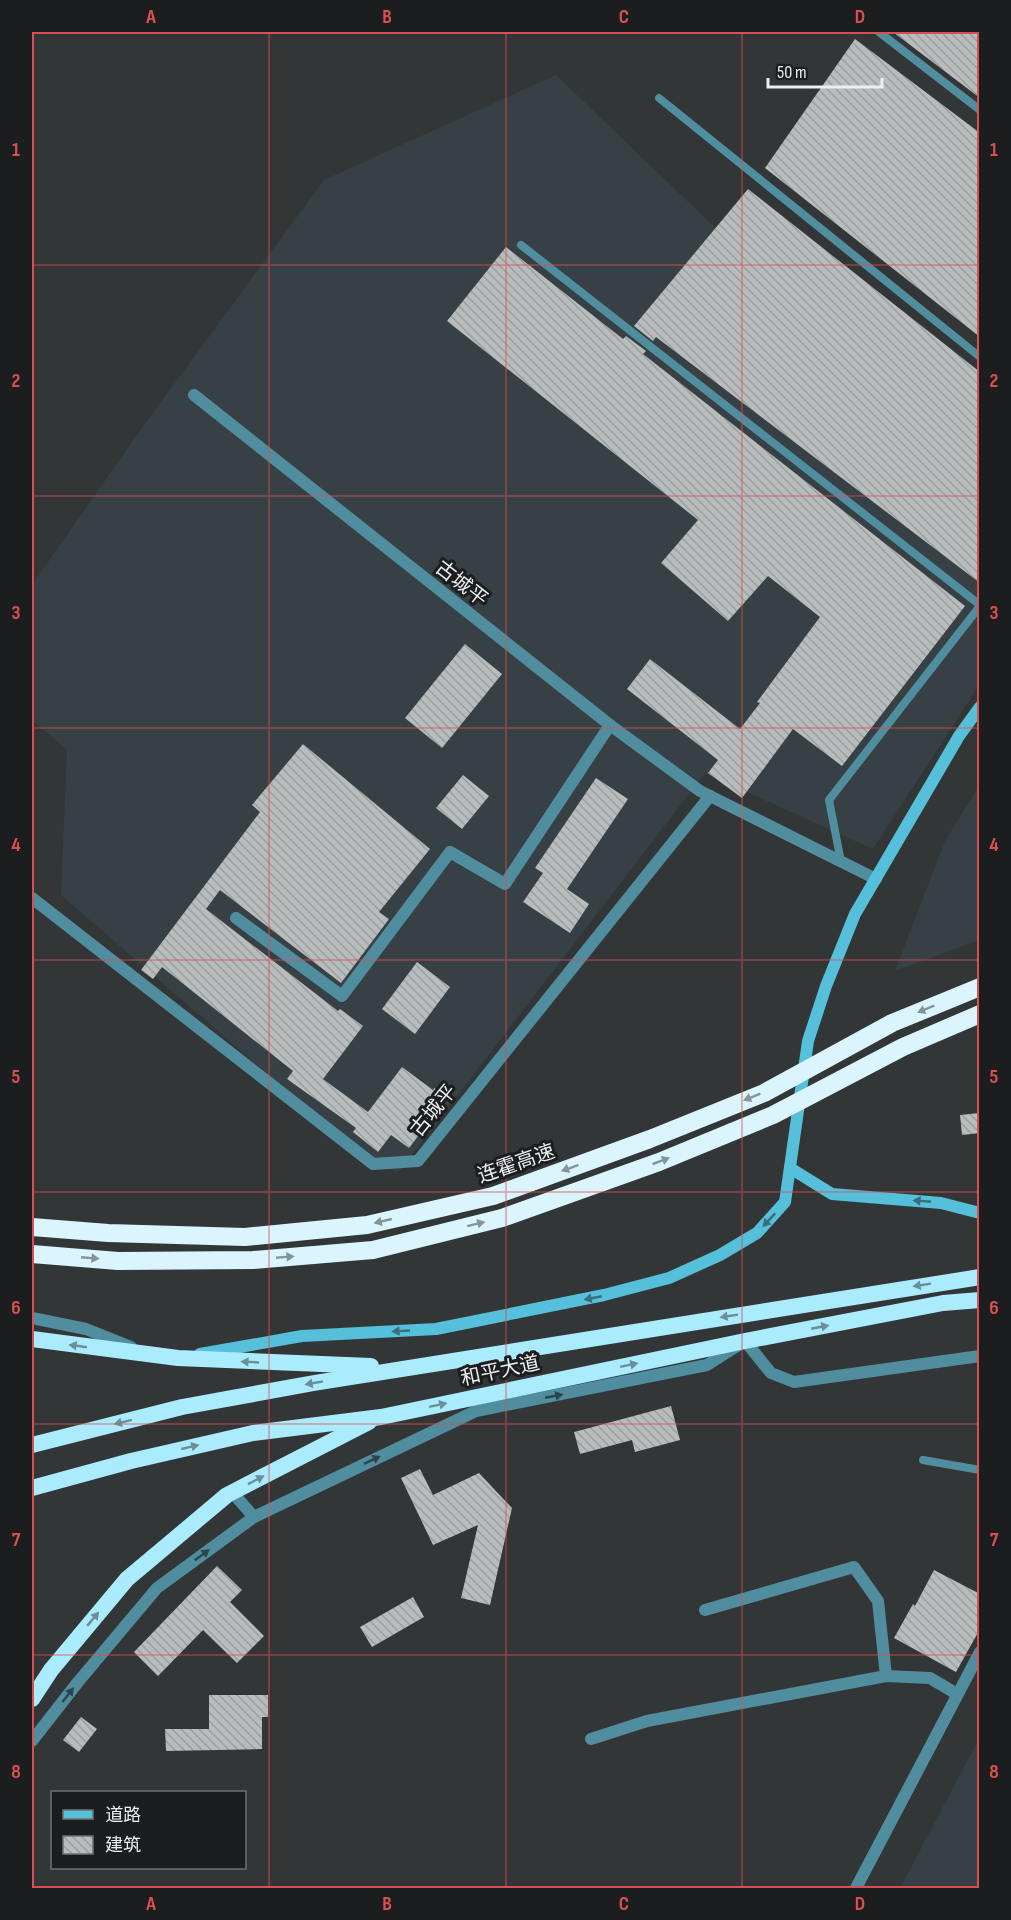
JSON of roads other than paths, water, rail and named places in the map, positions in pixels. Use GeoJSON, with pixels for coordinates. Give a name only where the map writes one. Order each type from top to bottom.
{"type":"FeatureCollection","features":[{"type":"Feature","properties":{"kind":"highway","name":"连霍高速"},"geometry":{"type":"LineString","coordinates":[[32,1227],[108,1233],[245,1237],[367,1225],[493,1197],[650,1139],[764,1093],[892,1023],[980,987]]}},
{"type":"Feature","properties":{"kind":"highway"},"geometry":{"type":"LineString","coordinates":[[32,1254],[117,1261],[253,1260],[373,1250],[502,1218],[659,1162],[773,1115],[903,1047],[980,1014]]}},
{"type":"Feature","properties":{"kind":"highway","name":"和平大道"},"geometry":{"type":"LineString","coordinates":[[32,1445],[182,1407],[413,1367],[980,1277]]}},
{"type":"Feature","properties":{"kind":"highway","name":"和平大道"},"geometry":{"type":"LineString","coordinates":[[32,1488],[131,1461],[253,1433],[381,1416],[745,1341],[943,1304],[980,1300]]}},
{"type":"Feature","properties":{"kind":"highway"},"geometry":{"type":"LineString","coordinates":[[32,1339],[177,1358],[413,1367]]}},
{"type":"Feature","properties":{"kind":"highway"},"geometry":{"type":"LineString","coordinates":[[32,1699],[51,1670],[127,1579],[232,1492],[381,1416]]}},
{"type":"Feature","properties":{"kind":"main road"},"geometry":{"type":"LineString","coordinates":[[177,1358],[302,1336],[436,1329],[604,1295],[669,1278],[720,1255],[757,1233],[785,1202],[808,1041],[826,986],[855,914],[959,736],[980,707]]}},
{"type":"Feature","properties":{"kind":"main road"},"geometry":{"type":"LineString","coordinates":[[790,1168],[832,1194],[941,1203],[980,1213]]}},
{"type":"Feature","properties":{"kind":"street","name":"古城平"},"geometry":{"type":"LineString","coordinates":[[194,395],[610,725],[700,791],[876,879]]}},
{"type":"Feature","properties":{"kind":"street"},"geometry":{"type":"LineString","coordinates":[[236,918],[342,996],[450,852],[505,884],[610,725]]}},
{"type":"Feature","properties":{"kind":"street","name":"古城平"},"geometry":{"type":"LineString","coordinates":[[32,898],[373,1164],[418,1161],[710,796]]}},
{"type":"Feature","properties":{"kind":"street"},"geometry":{"type":"LineString","coordinates":[[32,1318],[86,1329],[143,1352]]}},
{"type":"Feature","properties":{"kind":"street"},"geometry":{"type":"LineString","coordinates":[[32,1741],[157,1588],[254,1517],[476,1411],[707,1365],[745,1341],[771,1373],[794,1382],[980,1356]]}},
{"type":"Feature","properties":{"kind":"street"},"geometry":{"type":"LineString","coordinates":[[232,1492],[254,1517]]}},
{"type":"Feature","properties":{"kind":"street"},"geometry":{"type":"LineString","coordinates":[[705,1610],[854,1567],[878,1601],[886,1676]]}},
{"type":"Feature","properties":{"kind":"street"},"geometry":{"type":"LineString","coordinates":[[856,1888],[980,1652]]}},
{"type":"Feature","properties":{"kind":"street"},"geometry":{"type":"LineString","coordinates":[[591,1739],[647,1721],[886,1676],[930,1677],[957,1694]]}},
{"type":"Feature","properties":{"kind":"lane"},"geometry":{"type":"LineString","coordinates":[[879,32],[980,110]]}},
{"type":"Feature","properties":{"kind":"lane"},"geometry":{"type":"LineString","coordinates":[[659,98],[980,357]]}},
{"type":"Feature","properties":{"kind":"lane"},"geometry":{"type":"LineString","coordinates":[[521,245],[980,605],[829,800],[841,862]]}},
{"type":"Feature","properties":{"kind":"lane"},"geometry":{"type":"LineString","coordinates":[[923,1460],[980,1470]]}}]}
